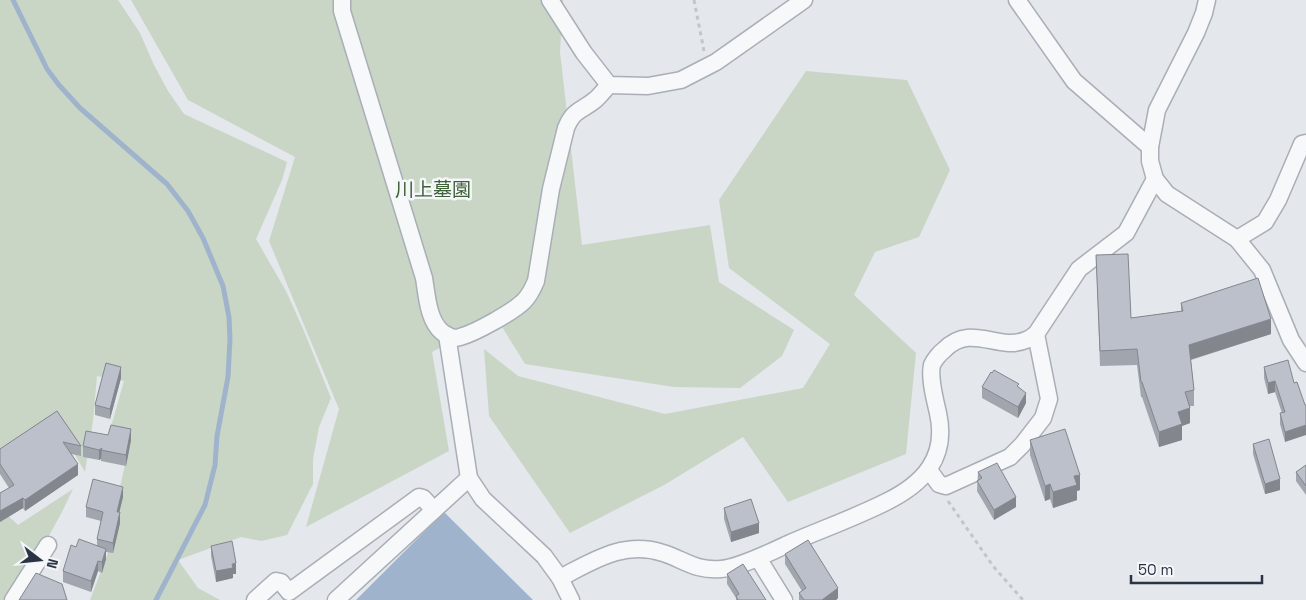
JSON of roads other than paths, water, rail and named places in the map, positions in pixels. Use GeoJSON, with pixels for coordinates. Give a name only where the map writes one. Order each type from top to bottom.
{"type":"FeatureCollection","features":[{"type":"Feature","properties":{"kind":"street"},"geometry":{"type":"LineString","coordinates":[[342,0],[342,11],[424,278],[431,313],[436,326],[453,338],[481,328],[516,308],[531,292],[536,281],[551,189],[566,128],[576,111],[595,100],[609,85],[648,86],[680,80],[706,67],[804,0]]}},
{"type":"Feature","properties":{"kind":"street"},"geometry":{"type":"LineString","coordinates":[[550,0],[584,53],[609,85]]}},
{"type":"Feature","properties":{"kind":"street"},"geometry":{"type":"LineString","coordinates":[[1017,0],[1074,81],[1150,147]]}},
{"type":"Feature","properties":{"kind":"street"},"geometry":{"type":"LineString","coordinates":[[1207,0],[1196,34],[1157,110],[1150,147],[1150,160],[1156,179],[1167,194],[1237,239],[1262,270],[1291,340],[1306,363]]}},
{"type":"Feature","properties":{"kind":"street"},"geometry":{"type":"LineString","coordinates":[[1237,239],[1265,222],[1278,200],[1302,144],[1306,143]]}},
{"type":"Feature","properties":{"kind":"street"},"geometry":{"type":"LineString","coordinates":[[560,578],[604,556],[628,548],[663,553],[704,569],[723,569],[758,558],[886,502],[910,488],[929,470],[936,457],[940,437],[939,418],[931,373],[932,363],[944,348],[957,340],[970,336],[1012,343],[1026,340],[1036,334],[1079,269],[1126,233],[1156,179]]}},
{"type":"Feature","properties":{"kind":"street"},"geometry":{"type":"LineString","coordinates":[[929,470],[939,484],[946,486],[1010,457],[1022,445],[1043,418],[1049,399],[1036,334]]}},
{"type":"Feature","properties":{"kind":"street"},"geometry":{"type":"LineString","coordinates":[[447,335],[469,478],[483,499],[544,556],[560,578],[571,600]]}},
{"type":"Feature","properties":{"kind":"street"},"geometry":{"type":"LineString","coordinates":[[336,600],[469,478]]}},
{"type":"Feature","properties":{"kind":"street"},"geometry":{"type":"LineString","coordinates":[[256,600],[276,582],[282,582],[289,592],[419,496],[434,510]]}},
{"type":"Feature","properties":{"kind":"street"},"geometry":{"type":"LineString","coordinates":[[14,600],[48,545]]}},
{"type":"Feature","properties":{"kind":"street"},"geometry":{"type":"LineString","coordinates":[[758,558],[784,600]]}},
{"type":"Feature","properties":{"kind":"water"},"geometry":{"type":"Polygon","coordinates":[[[444,512],[533,600],[356,600],[444,512]]]}},
{"type":"Feature","properties":{"kind":"waterway"},"geometry":{"type":"LineString","coordinates":[[13,0],[47,69],[59,85],[80,108],[167,184],[188,211],[203,238],[223,286],[229,317],[230,339],[228,377],[217,436],[215,465],[205,505],[156,600]]}},
{"type":"Feature","properties":{"kind":"park label","name":"川上墓園"},"geometry":{"type":"Point","coordinates":[433,189]}}]}
